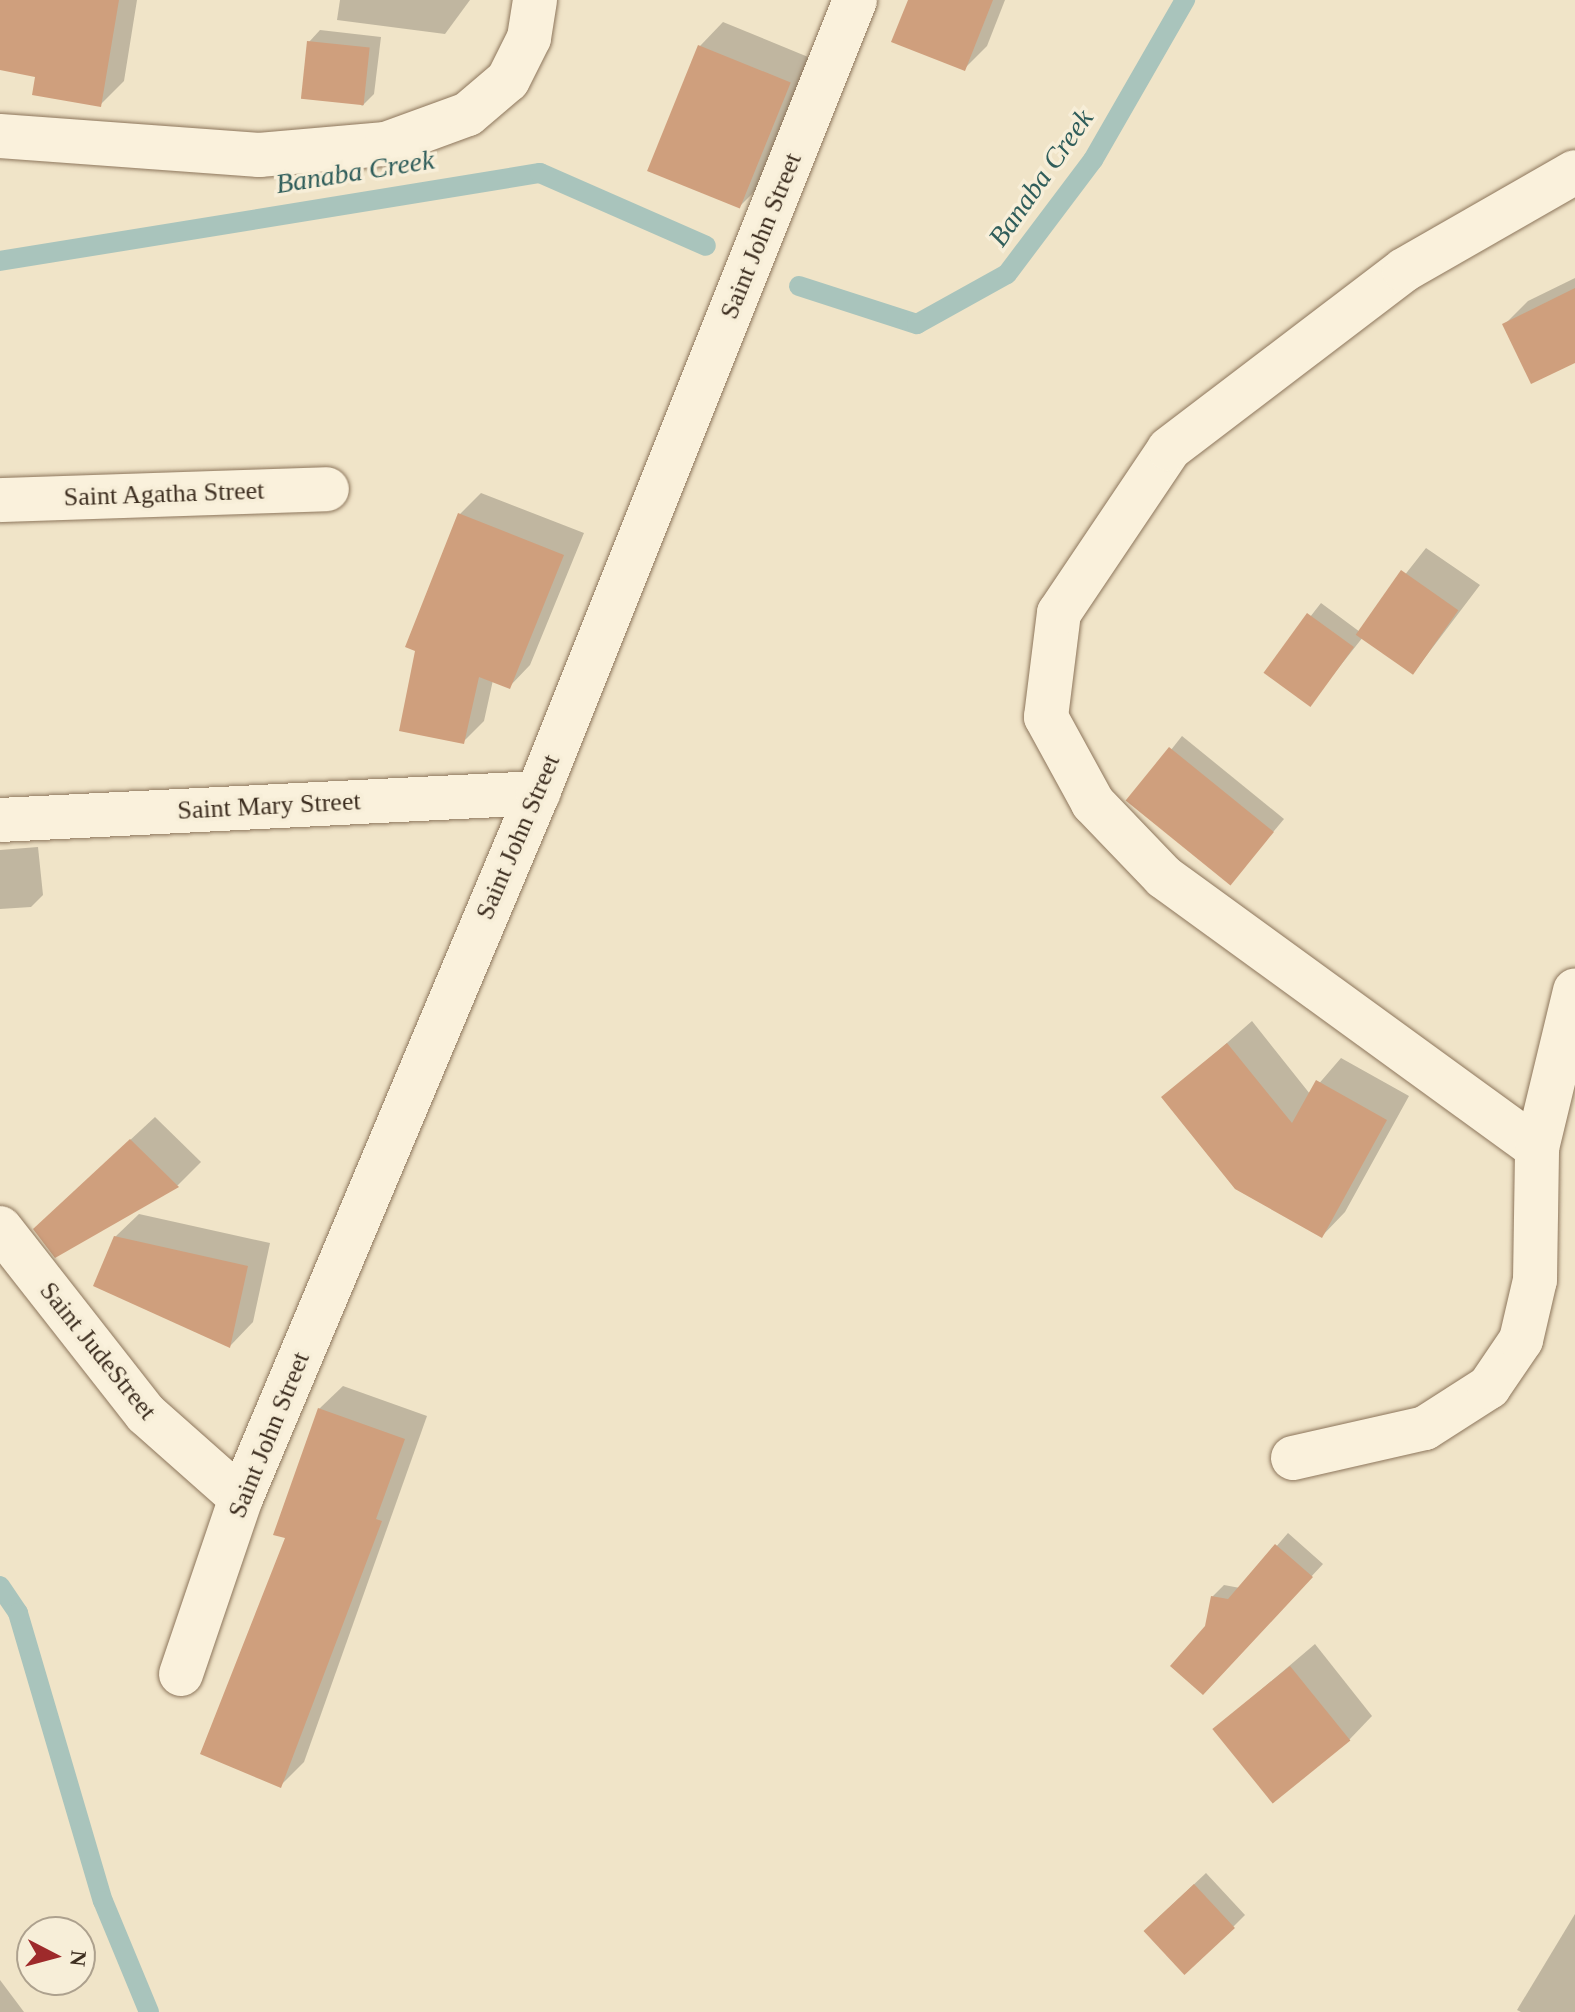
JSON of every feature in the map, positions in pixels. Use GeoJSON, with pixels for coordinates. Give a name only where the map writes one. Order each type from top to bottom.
{"type":"FeatureCollection","features":[{"type":"Feature","properties":{"kind":"street"},"geometry":{"type":"LineString","coordinates":[[0,136],[259,155],[386,144],[468,114],[508,80],[529,38],[535,0]]}},
{"type":"Feature","properties":{"kind":"street","name":"Saint John Street"},"geometry":{"type":"LineString","coordinates":[[181,1674],[241,1498],[538,793],[855,0]]}},
{"type":"Feature","properties":{"kind":"street"},"geometry":{"type":"LineString","coordinates":[[1537,1148],[1164,877],[1093,803],[1046,717],[1059,613],[1169,449],[1404,270],[1575,172]]}},
{"type":"Feature","properties":{"kind":"street","name":"Saint Agatha Street"},"geometry":{"type":"LineString","coordinates":[[0,500],[327,489]]}},
{"type":"Feature","properties":{"kind":"street","name":"Saint Mary Street"},"geometry":{"type":"LineString","coordinates":[[0,820],[538,793]]}},
{"type":"Feature","properties":{"kind":"street"},"geometry":{"type":"LineString","coordinates":[[1293,1458],[1425,1428],[1489,1387],[1521,1340],[1535,1280],[1537,1148],[1575,991]]}},
{"type":"Feature","properties":{"kind":"street","name":"Saint JudeStreet"},"geometry":{"type":"LineString","coordinates":[[0,1228],[146,1414],[241,1498]]}},
{"type":"Feature","properties":{"kind":"building"},"geometry":{"type":"Polygon","coordinates":[[[0,0],[119,0],[101,107],[32,95],[35,77],[0,70],[0,0]]]}},
{"type":"Feature","properties":{"kind":"building"},"geometry":{"type":"Polygon","coordinates":[[[908,0],[993,0],[965,71],[891,42],[908,0]]]}},
{"type":"Feature","properties":{"kind":"building"},"geometry":{"type":"Polygon","coordinates":[[[307,41],[370,48],[364,105],[301,99],[307,41]]]}},
{"type":"Feature","properties":{"kind":"building"},"geometry":{"type":"Polygon","coordinates":[[[698,45],[791,82],[740,209],[647,171],[698,45]]]}},
{"type":"Feature","properties":{"kind":"building"},"geometry":{"type":"Polygon","coordinates":[[[1575,288],[1575,363],[1531,384],[1502,324],[1575,288]]]}},
{"type":"Feature","properties":{"kind":"building"},"geometry":{"type":"Polygon","coordinates":[[[458,513],[564,555],[510,689],[479,677],[464,744],[399,731],[415,651],[405,647],[458,513]]]}},
{"type":"Feature","properties":{"kind":"building"},"geometry":{"type":"Polygon","coordinates":[[[1401,570],[1458,610],[1413,675],[1356,635],[1401,570]]]}},
{"type":"Feature","properties":{"kind":"building"},"geometry":{"type":"Polygon","coordinates":[[[1307,613],[1354,647],[1310,707],[1264,673],[1307,613]]]}},
{"type":"Feature","properties":{"kind":"building"},"geometry":{"type":"Polygon","coordinates":[[[1169,747],[1274,832],[1230,886],[1126,801],[1169,747]]]}},
{"type":"Feature","properties":{"kind":"building"},"geometry":{"type":"Polygon","coordinates":[[[1227,1043],[1292,1123],[1316,1080],[1387,1120],[1322,1238],[1235,1189],[1161,1097],[1227,1043]]]}},
{"type":"Feature","properties":{"kind":"building"},"geometry":{"type":"Polygon","coordinates":[[[130,1139],[179,1187],[55,1258],[33,1229],[130,1139]]]}},
{"type":"Feature","properties":{"kind":"building"},"geometry":{"type":"Polygon","coordinates":[[[114,1236],[248,1266],[230,1348],[93,1286],[114,1236]]]}},
{"type":"Feature","properties":{"kind":"building"},"geometry":{"type":"Polygon","coordinates":[[[318,1408],[405,1439],[376,1519],[382,1521],[281,1788],[200,1754],[285,1538],[273,1535],[318,1408]]]}},
{"type":"Feature","properties":{"kind":"building"},"geometry":{"type":"Polygon","coordinates":[[[1275,1544],[1313,1577],[1203,1695],[1170,1666],[1205,1626],[1211,1596],[1228,1599],[1275,1544]]]}},
{"type":"Feature","properties":{"kind":"building"},"geometry":{"type":"Polygon","coordinates":[[[1290,1666],[1350,1741],[1273,1804],[1212,1729],[1290,1666]]]}},
{"type":"Feature","properties":{"kind":"building"},"geometry":{"type":"Polygon","coordinates":[[[1194,1884],[1235,1928],[1184,1975],[1144,1931],[1194,1884]]]}},
{"type":"Feature","properties":{"kind":"waterway","name":"Banaba Creek"},"geometry":{"type":"LineString","coordinates":[[799,286],[917,324],[1007,274],[1093,160],[1185,0]]}},
{"type":"Feature","properties":{"kind":"waterway","name":"Banaba Creek"},"geometry":{"type":"LineString","coordinates":[[0,261],[540,173],[706,246]]}},
{"type":"Feature","properties":{"kind":"waterway"},"geometry":{"type":"LineString","coordinates":[[0,1586],[18,1613],[103,1901],[149,2012]]}}]}
